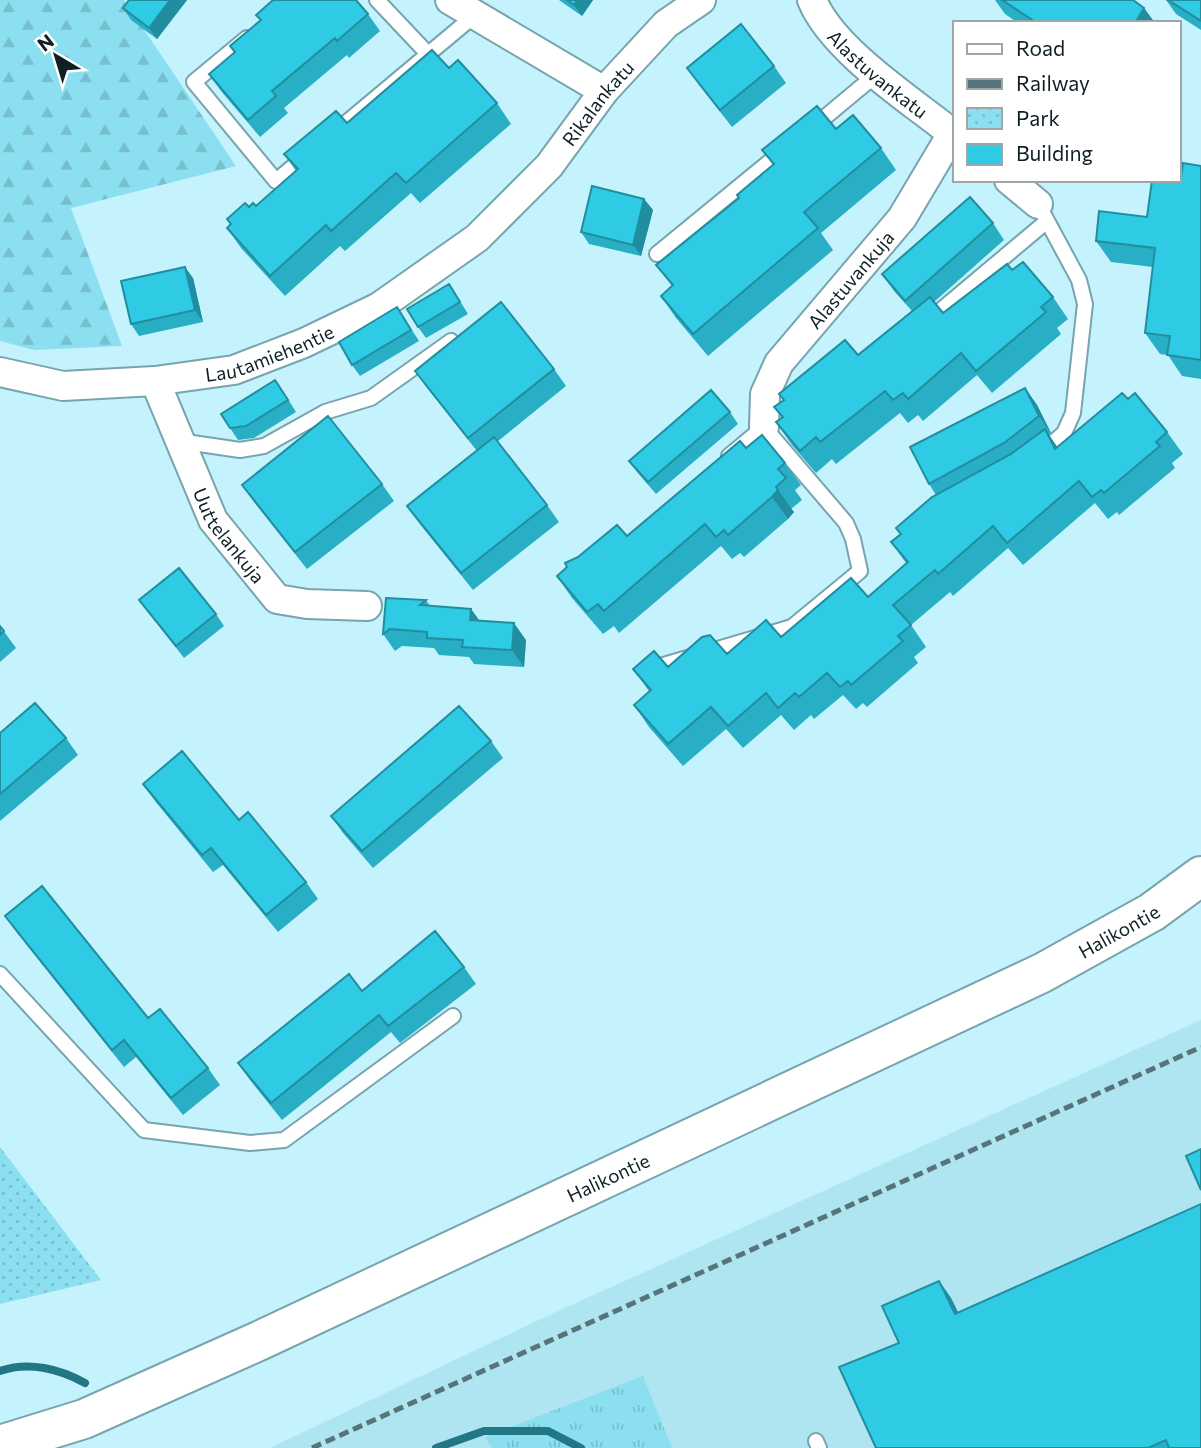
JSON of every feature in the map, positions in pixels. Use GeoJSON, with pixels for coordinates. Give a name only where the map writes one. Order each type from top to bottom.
{"type":"FeatureCollection","features":[{"type":"Feature","properties":{"kind":"main road","name":"Halikontie"},"geometry":{"type":"LineString","coordinates":[[0,1445],[84,1419],[261,1340],[1042,974],[1152,912],[1201,876]]}},
{"type":"Feature","properties":{"kind":"street"},"geometry":{"type":"LineString","coordinates":[[450,0],[604,91]]}},
{"type":"Feature","properties":{"kind":"street","name":"Rikalankatu"},"geometry":{"type":"LineString","coordinates":[[501,214],[549,166],[604,91],[666,24],[701,0]]}},
{"type":"Feature","properties":{"kind":"street","name":"Alastuvankatu"},"geometry":{"type":"LineString","coordinates":[[812,0],[821,20],[838,40],[953,135]]}},
{"type":"Feature","properties":{"kind":"street","name":"Alastuvankuja"},"geometry":{"type":"LineString","coordinates":[[764,427],[765,394],[779,363],[902,218],[953,135]]}},
{"type":"Feature","properties":{"kind":"street"},"geometry":{"type":"LineString","coordinates":[[1011,182],[1042,213]]}},
{"type":"Feature","properties":{"kind":"street","name":"Lautamiehentie"},"geometry":{"type":"LineString","coordinates":[[0,372],[63,386],[155,381],[234,370],[316,337],[379,307],[477,238],[501,214]]}},
{"type":"Feature","properties":{"kind":"street","name":"Uuttelankuja"},"geometry":{"type":"LineString","coordinates":[[155,381],[213,520],[276,599],[307,604],[367,606]]}},
{"type":"Feature","properties":{"kind":"lane"},"geometry":{"type":"LineString","coordinates":[[377,0],[428,54]]}},
{"type":"Feature","properties":{"kind":"lane"},"geometry":{"type":"LineString","coordinates":[[262,25],[194,82],[276,181],[475,15]]}},
{"type":"Feature","properties":{"kind":"lane"},"geometry":{"type":"LineString","coordinates":[[657,254],[878,73]]}},
{"type":"Feature","properties":{"kind":"lane"},"geometry":{"type":"LineString","coordinates":[[924,324],[1042,213],[1079,280],[1085,299],[1085,317],[1069,424],[1056,442],[1024,463]]}},
{"type":"Feature","properties":{"kind":"lane"},"geometry":{"type":"LineString","coordinates":[[179,441],[240,450],[264,446],[324,412],[372,398],[451,341]]}},
{"type":"Feature","properties":{"kind":"lane"},"geometry":{"type":"LineString","coordinates":[[657,667],[792,627],[860,571],[853,539],[846,523],[764,427],[712,470]]}},
{"type":"Feature","properties":{"kind":"lane"},"geometry":{"type":"LineString","coordinates":[[0,974],[144,1130],[250,1143],[284,1140],[453,1016]]}},
{"type":"Feature","properties":{"kind":"shaded area"},"geometry":{"type":"Polygon","coordinates":[[[1201,1020],[1201,1448],[270,1448],[545,1317],[1201,1020]]]}},
{"type":"Feature","properties":{"kind":"green space"},"geometry":{"type":"Polygon","coordinates":[[[0,0],[124,0],[236,166],[71,208],[122,346],[34,350],[0,341],[0,0]]]}},
{"type":"Feature","properties":{"kind":"green space"},"geometry":{"type":"Polygon","coordinates":[[[0,1147],[101,1280],[0,1304],[0,1147]]]}},
{"type":"Feature","properties":{"kind":"green space"},"geometry":{"type":"Polygon","coordinates":[[[643,1376],[672,1448],[492,1448],[485,1437],[643,1376]]]}},
{"type":"Feature","properties":{"kind":"building"},"geometry":{"type":"Polygon","coordinates":[[[129,0],[170,0],[149,28],[123,8],[129,0]]]}},
{"type":"Feature","properties":{"kind":"building"},"geometry":{"type":"Polygon","coordinates":[[[273,0],[356,0],[368,14],[272,91],[276,96],[248,120],[209,74],[235,52],[230,46],[261,20],[256,15],[273,0]]]}},
{"type":"Feature","properties":{"kind":"building"},"geometry":{"type":"Polygon","coordinates":[[[1002,0],[1133,0],[1144,8],[1136,21],[1034,21],[1002,0]]]}},
{"type":"Feature","properties":{"kind":"building"},"geometry":{"type":"Polygon","coordinates":[[[1168,0],[1201,0],[1201,21],[1168,0]]]}},
{"type":"Feature","properties":{"kind":"building"},"geometry":{"type":"Polygon","coordinates":[[[741,24],[774,66],[720,110],[687,68],[741,24]]]}},
{"type":"Feature","properties":{"kind":"building"},"geometry":{"type":"Polygon","coordinates":[[[432,50],[449,68],[458,60],[497,103],[406,183],[396,173],[331,231],[326,225],[270,276],[227,228],[231,224],[227,219],[245,203],[249,207],[253,203],[256,206],[298,169],[284,154],[336,111],[347,123],[432,50]]]}},
{"type":"Feature","properties":{"kind":"building"},"geometry":{"type":"Polygon","coordinates":[[[817,106],[836,129],[853,115],[881,148],[804,212],[818,228],[693,334],[661,296],[673,285],[656,265],[739,198],[737,195],[774,164],[762,150],[817,106]]]}},
{"type":"Feature","properties":{"kind":"building"},"geometry":{"type":"Polygon","coordinates":[[[1183,163],[1201,166],[1201,360],[1167,355],[1170,336],[1145,333],[1155,248],[1096,241],[1099,211],[1147,217],[1152,182],[1180,182],[1183,163]]]}},
{"type":"Feature","properties":{"kind":"building"},"geometry":{"type":"Polygon","coordinates":[[[592,186],[644,199],[633,245],[581,232],[592,186]]]}},
{"type":"Feature","properties":{"kind":"building"},"geometry":{"type":"Polygon","coordinates":[[[970,197],[993,223],[905,301],[882,274],[970,197]]]}},
{"type":"Feature","properties":{"kind":"building"},"geometry":{"type":"Polygon","coordinates":[[[1023,262],[1053,297],[1041,307],[1046,312],[976,371],[961,353],[908,399],[903,393],[893,400],[885,391],[820,442],[816,437],[800,451],[776,422],[783,417],[774,407],[784,400],[779,394],[845,340],[858,355],[930,297],[943,313],[1007,264],[1012,270],[1023,262]]]}},
{"type":"Feature","properties":{"kind":"building"},"geometry":{"type":"Polygon","coordinates":[[[185,267],[195,310],[131,324],[121,281],[185,267]]]}},
{"type":"Feature","properties":{"kind":"building"},"geometry":{"type":"Polygon","coordinates":[[[449,284],[460,302],[418,327],[407,309],[449,284]]]}},
{"type":"Feature","properties":{"kind":"building"},"geometry":{"type":"Polygon","coordinates":[[[501,302],[554,369],[468,438],[415,371],[501,302]]]}},
{"type":"Feature","properties":{"kind":"building"},"geometry":{"type":"Polygon","coordinates":[[[397,307],[411,330],[352,365],[339,342],[397,307]]]}},
{"type":"Feature","properties":{"kind":"building"},"geometry":{"type":"Polygon","coordinates":[[[275,380],[288,400],[246,426],[230,428],[221,414],[275,380]]]}},
{"type":"Feature","properties":{"kind":"building"},"geometry":{"type":"Polygon","coordinates":[[[1025,388],[1039,416],[1004,443],[929,484],[910,447],[1025,388]]]}},
{"type":"Feature","properties":{"kind":"building"},"geometry":{"type":"Polygon","coordinates":[[[711,390],[730,412],[648,482],[629,461],[711,390]]]}},
{"type":"Feature","properties":{"kind":"building"},"geometry":{"type":"Polygon","coordinates":[[[1122,393],[1128,399],[1135,393],[1167,432],[1156,442],[1160,446],[1104,493],[1101,490],[1092,497],[1079,481],[1007,543],[993,526],[938,574],[935,570],[893,605],[911,625],[898,636],[903,641],[851,685],[848,681],[840,687],[827,673],[799,697],[795,693],[778,708],[766,693],[728,726],[711,707],[668,744],[634,705],[651,690],[633,669],[654,651],[668,667],[702,637],[710,635],[727,654],[766,620],[781,637],[851,578],[868,597],[908,562],[891,542],[901,534],[896,528],[932,497],[1011,454],[1045,429],[1055,449],[1122,393]]]}},
{"type":"Feature","properties":{"kind":"building"},"geometry":{"type":"Polygon","coordinates":[[[328,416],[382,484],[295,552],[242,485],[328,416]]]}},
{"type":"Feature","properties":{"kind":"building"},"geometry":{"type":"Polygon","coordinates":[[[762,435],[785,463],[778,469],[786,478],[776,487],[778,490],[772,497],[728,535],[724,530],[716,537],[705,524],[604,611],[598,604],[587,612],[557,576],[567,567],[565,563],[578,557],[617,525],[627,536],[740,441],[746,448],[762,435]]]}},
{"type":"Feature","properties":{"kind":"building"},"geometry":{"type":"Polygon","coordinates":[[[494,437],[547,505],[461,573],[407,506],[494,437]]]}},
{"type":"Feature","properties":{"kind":"building"},"geometry":{"type":"Polygon","coordinates":[[[179,568],[216,614],[176,646],[139,600],[179,568]]]}},
{"type":"Feature","properties":{"kind":"building"},"geometry":{"type":"Polygon","coordinates":[[[386,598],[426,600],[420,605],[471,609],[470,620],[514,623],[512,650],[462,647],[463,640],[427,638],[427,632],[390,629],[383,634],[386,598]]]}},
{"type":"Feature","properties":{"kind":"building"},"geometry":{"type":"Polygon","coordinates":[[[35,703],[66,738],[0,794],[0,733],[35,703]]]}},
{"type":"Feature","properties":{"kind":"building"},"geometry":{"type":"Polygon","coordinates":[[[459,706],[491,741],[362,851],[331,816],[459,706]]]}},
{"type":"Feature","properties":{"kind":"building"},"geometry":{"type":"Polygon","coordinates":[[[182,751],[239,820],[248,812],[306,882],[266,915],[211,848],[202,855],[143,784],[182,751]]]}},
{"type":"Feature","properties":{"kind":"building"},"geometry":{"type":"Polygon","coordinates":[[[42,886],[148,1018],[160,1009],[208,1068],[171,1098],[124,1040],[112,1050],[5,916],[42,886]]]}},
{"type":"Feature","properties":{"kind":"building"},"geometry":{"type":"Polygon","coordinates":[[[435,931],[464,967],[388,1026],[379,1015],[271,1103],[238,1063],[349,974],[362,991],[435,931]]]}},
{"type":"Feature","properties":{"kind":"building"},"geometry":{"type":"Polygon","coordinates":[[[1201,1149],[1201,1190],[1186,1156],[1201,1149]]]}},
{"type":"Feature","properties":{"kind":"building"},"geometry":{"type":"Polygon","coordinates":[[[1201,1204],[1201,1448],[1169,1448],[1166,1440],[1148,1448],[876,1448],[839,1367],[899,1343],[882,1306],[939,1281],[955,1314],[1201,1204]]]}},
{"type":"Feature","properties":{"kind":"waterway"},"geometry":{"type":"LineString","coordinates":[[0,1371],[22,1367],[44,1368],[85,1383]]}},
{"type":"Feature","properties":{"kind":"waterway"},"geometry":{"type":"LineString","coordinates":[[436,1448],[484,1431],[548,1431],[581,1448]]}},
{"type":"Feature","properties":{"kind":"railway"},"geometry":{"type":"LineString","coordinates":[[312,1448],[1201,1047]]}}]}
